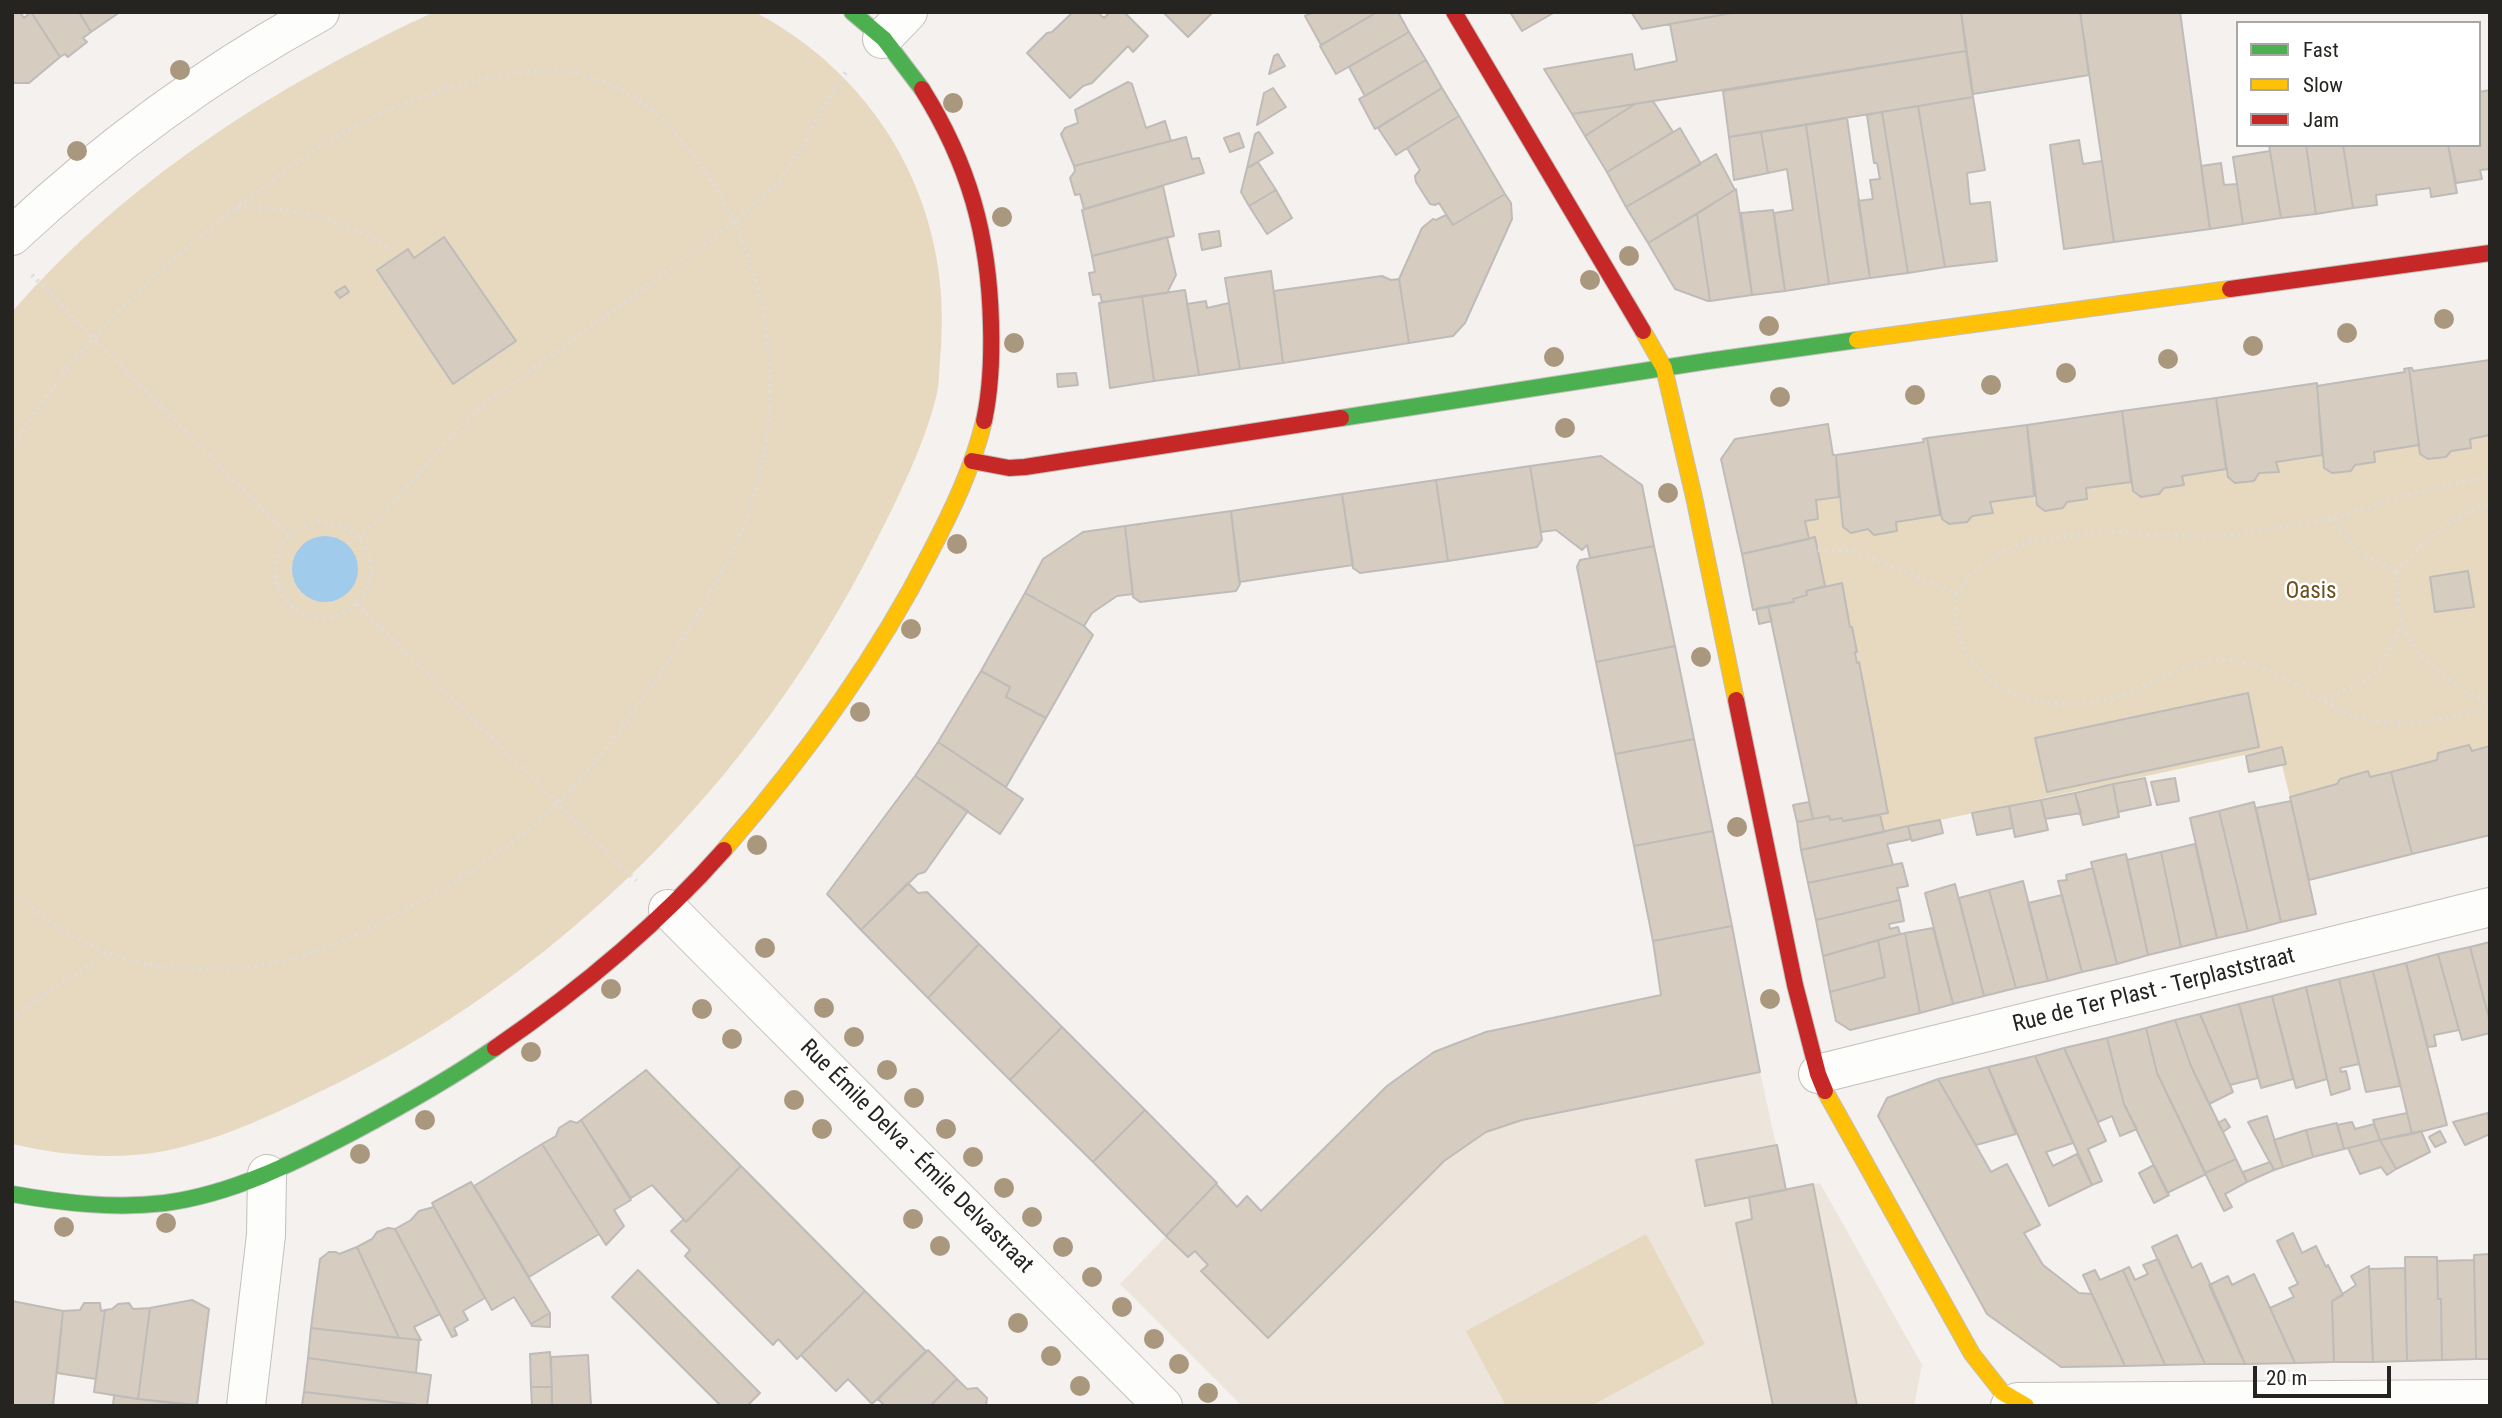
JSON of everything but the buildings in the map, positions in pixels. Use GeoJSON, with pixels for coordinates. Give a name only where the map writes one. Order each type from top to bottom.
{"type":"FeatureCollection","features":[{"type":"Feature","properties":{"kind":"street"},"geometry":{"type":"LineString","coordinates":[[12,236],[101,158],[170,106],[262,44],[320,12]]}},
{"type":"Feature","properties":{"kind":"street"},"geometry":{"type":"LineString","coordinates":[[12,1194],[85,1206],[175,1202],[215,1193],[267,1174],[410,1102],[488,1055],[571,993],[668,909],[759,808],[829,720],[893,623],[950,517],[972,461],[989,398],[993,322],[985,239],[966,171],[944,126],[900,59],[852,12]]}},
{"type":"Feature","properties":{"kind":"street"},"geometry":{"type":"LineString","coordinates":[[882,39],[908,12]]}},
{"type":"Feature","properties":{"kind":"street"},"geometry":{"type":"LineString","coordinates":[[1454,12],[1664,368],[1691,484],[1795,985],[1818,1074],[1826,1094],[1972,1354],[2002,1392],[2018,1405],[2490,1399]]}},
{"type":"Feature","properties":{"kind":"street"},"geometry":{"type":"LineString","coordinates":[[972,461],[1009,468],[1025,467],[1664,368],[2490,253]]}},
{"type":"Feature","properties":{"kind":"street","name":"Rue de Ter Plast - Terplaststraat"},"geometry":{"type":"LineString","coordinates":[[1818,1074],[2490,907]]}},
{"type":"Feature","properties":{"kind":"street","name":"Rue Émile Delva - Émile Delvastraat"},"geometry":{"type":"LineString","coordinates":[[668,909],[1163,1406]]}},
{"type":"Feature","properties":{"kind":"street"},"geometry":{"type":"LineString","coordinates":[[246,1406],[266,1235],[267,1174]]}},
{"type":"Feature","properties":{"kind":"path"},"geometry":{"type":"LineString","coordinates":[[360,539],[457,430],[487,402],[735,222],[779,181],[804,145],[822,108],[848,69]]}},
{"type":"Feature","properties":{"kind":"path"},"geometry":{"type":"LineString","coordinates":[[12,450],[51,388],[93,337],[143,286],[294,163],[376,116],[425,95],[521,71],[558,70],[614,85],[646,105],[675,131],[715,184],[735,222],[763,305],[770,361],[768,424],[760,473],[746,522],[727,566],[636,708],[592,765],[558,803],[526,832],[436,893],[378,924],[317,951],[264,965],[204,968],[146,964],[108,953],[36,912],[12,891]]}},
{"type":"Feature","properties":{"kind":"path"},"geometry":{"type":"LineString","coordinates":[[238,206],[286,211],[344,225],[392,250]]}},
{"type":"Feature","properties":{"kind":"path"},"geometry":{"type":"LineString","coordinates":[[32,275],[289,536]]}},
{"type":"Feature","properties":{"kind":"path"},"geometry":{"type":"LineString","coordinates":[[2490,475],[2410,494],[2332,519],[2224,536],[2103,531],[2028,542],[2009,548],[1990,559],[1972,574],[1956,593],[1956,619],[1961,640],[1975,665],[1984,676],[2018,698],[2067,704],[2113,698],[2197,663],[2218,660],[2252,664],[2346,713],[2366,720],[2421,722],[2490,705]]}},
{"type":"Feature","properties":{"kind":"path"},"geometry":{"type":"LineString","coordinates":[[2396,571],[2433,535],[2460,517],[2490,505]]}},
{"type":"Feature","properties":{"kind":"path"},"geometry":{"type":"LineString","coordinates":[[2332,519],[2346,541],[2359,552],[2396,571]]}},
{"type":"Feature","properties":{"kind":"path"},"geometry":{"type":"LineString","coordinates":[[333,522],[348,528],[360,539],[368,551],[371,579],[366,593],[357,604],[344,613],[327,618],[296,610],[284,598],[277,583],[275,566],[279,550],[289,536],[302,526],[333,522]]}},
{"type":"Feature","properties":{"kind":"path"},"geometry":{"type":"LineString","coordinates":[[1818,550],[1853,550],[1956,593]]}},
{"type":"Feature","properties":{"kind":"path"},"geometry":{"type":"LineString","coordinates":[[2396,571],[2402,625],[2419,652],[2441,676],[2490,705]]}},
{"type":"Feature","properties":{"kind":"path"},"geometry":{"type":"LineString","coordinates":[[357,604],[636,881]]}},
{"type":"Feature","properties":{"kind":"path"},"geometry":{"type":"LineString","coordinates":[[2325,700],[2368,679],[2382,664],[2402,625]]}},
{"type":"Feature","properties":{"kind":"path"},"geometry":{"type":"LineString","coordinates":[[12,1020],[41,997],[108,953]]}},
{"type":"Feature","properties":{"kind":"shaded area"},"geometry":{"type":"Polygon","coordinates":[[[1732,926],[1786,1190],[1820,1183],[1922,1365],[1914,1406],[1242,1406],[1120,1284],[1216,1184],[1237,1206],[1247,1196],[1262,1210],[1387,1086],[1434,1052],[1486,1032],[1661,996],[1653,941],[1732,926]]]}},
{"type":"Feature","properties":{"kind":"green space"},"geometry":{"type":"Polygon","coordinates":[[[434,12],[755,12],[800,40],[839,73],[872,111],[899,152],[920,198],[934,246],[941,296],[941,349],[937,393],[926,431],[874,545],[825,632],[770,715],[708,794],[639,867],[565,934],[486,995],[402,1049],[313,1095],[238,1129],[179,1148],[122,1156],[67,1153],[12,1144],[12,312],[57,264],[105,219],[207,140],[317,71],[434,12]]]}},
{"type":"Feature","properties":{"kind":"green space","name":"Oasis"},"geometry":{"type":"Polygon","coordinates":[[[2490,435],[2490,746],[2472,751],[2469,745],[2438,753],[2436,760],[2370,777],[2368,771],[2340,779],[2337,784],[2290,797],[2282,765],[2286,764],[2282,747],[1884,832],[1880,815],[1888,813],[1888,808],[1842,583],[1825,586],[1815,537],[1809,539],[1805,521],[1817,519],[1816,500],[1839,497],[1843,527],[1851,533],[1868,529],[1874,535],[1896,522],[1940,515],[1949,524],[1966,522],[1972,516],[1992,513],[1990,502],[2034,496],[2037,505],[2045,511],[2067,502],[2087,499],[2086,488],[2131,482],[2133,491],[2141,497],[2158,494],[2164,488],[2183,485],[2182,476],[2226,469],[2228,477],[2235,483],[2254,481],[2259,473],[2279,472],[2276,462],[2322,455],[2324,468],[2332,473],[2351,471],[2355,465],[2375,462],[2374,452],[2419,445],[2420,454],[2428,459],[2446,458],[2451,451],[2470,448],[2470,439],[2490,435]],[[2468,571],[2430,577],[2435,612],[2474,607],[2468,571]],[[2248,694],[2036,739],[2047,791],[2259,747],[2248,694]]]}},
{"type":"Feature","properties":{"kind":"green space"},"geometry":{"type":"Polygon","coordinates":[[[1646,1234],[1705,1344],[1591,1406],[1506,1406],[1466,1331],[1646,1234]]]}},
{"type":"Feature","properties":{"kind":"water"},"geometry":{"type":"Polygon","coordinates":[[[318,536],[332,536],[344,541],[353,550],[358,569],[356,582],[349,593],[332,602],[318,602],[306,597],[297,588],[292,576],[292,562],[297,550],[306,541],[318,536]]]}},
{"type":"Feature","properties":{"kind":"traffic: fast"},"geometry":{"type":"LineString","coordinates":[[852,12],[884,39],[922,89]]}},
{"type":"Feature","properties":{"kind":"traffic: fast"},"geometry":{"type":"LineString","coordinates":[[1341,418],[1857,340]]}},
{"type":"Feature","properties":{"kind":"traffic: fast"},"geometry":{"type":"LineString","coordinates":[[12,1194],[69,1202],[127,1205],[190,1199],[238,1185],[331,1144],[426,1092],[495,1048]]}},
{"type":"Feature","properties":{"kind":"traffic: slow"},"geometry":{"type":"LineString","coordinates":[[1857,340],[2230,289]]}},
{"type":"Feature","properties":{"kind":"traffic: slow"},"geometry":{"type":"LineString","coordinates":[[1643,331],[1664,368],[1736,700]]}},
{"type":"Feature","properties":{"kind":"traffic: slow"},"geometry":{"type":"LineString","coordinates":[[724,850],[809,745],[886,632],[954,505],[984,421]]}},
{"type":"Feature","properties":{"kind":"traffic: slow"},"geometry":{"type":"LineString","coordinates":[[1825,1091],[1972,1354],[2002,1392],[2026,1406]]}},
{"type":"Feature","properties":{"kind":"traffic: jam"},"geometry":{"type":"LineString","coordinates":[[1454,12],[1643,331]]}},
{"type":"Feature","properties":{"kind":"traffic: jam"},"geometry":{"type":"LineString","coordinates":[[922,89],[964,173],[981,231],[989,292],[991,336],[990,385],[984,421]]}},
{"type":"Feature","properties":{"kind":"traffic: jam"},"geometry":{"type":"LineString","coordinates":[[2230,289],[2490,253]]}},
{"type":"Feature","properties":{"kind":"traffic: jam"},"geometry":{"type":"LineString","coordinates":[[972,461],[1009,468],[1025,467],[1341,418]]}},
{"type":"Feature","properties":{"kind":"traffic: jam"},"geometry":{"type":"LineString","coordinates":[[1736,700],[1795,985],[1818,1074],[1825,1091]]}},
{"type":"Feature","properties":{"kind":"traffic: jam"},"geometry":{"type":"LineString","coordinates":[[495,1048],[616,956],[672,905],[724,850]]}}]}
